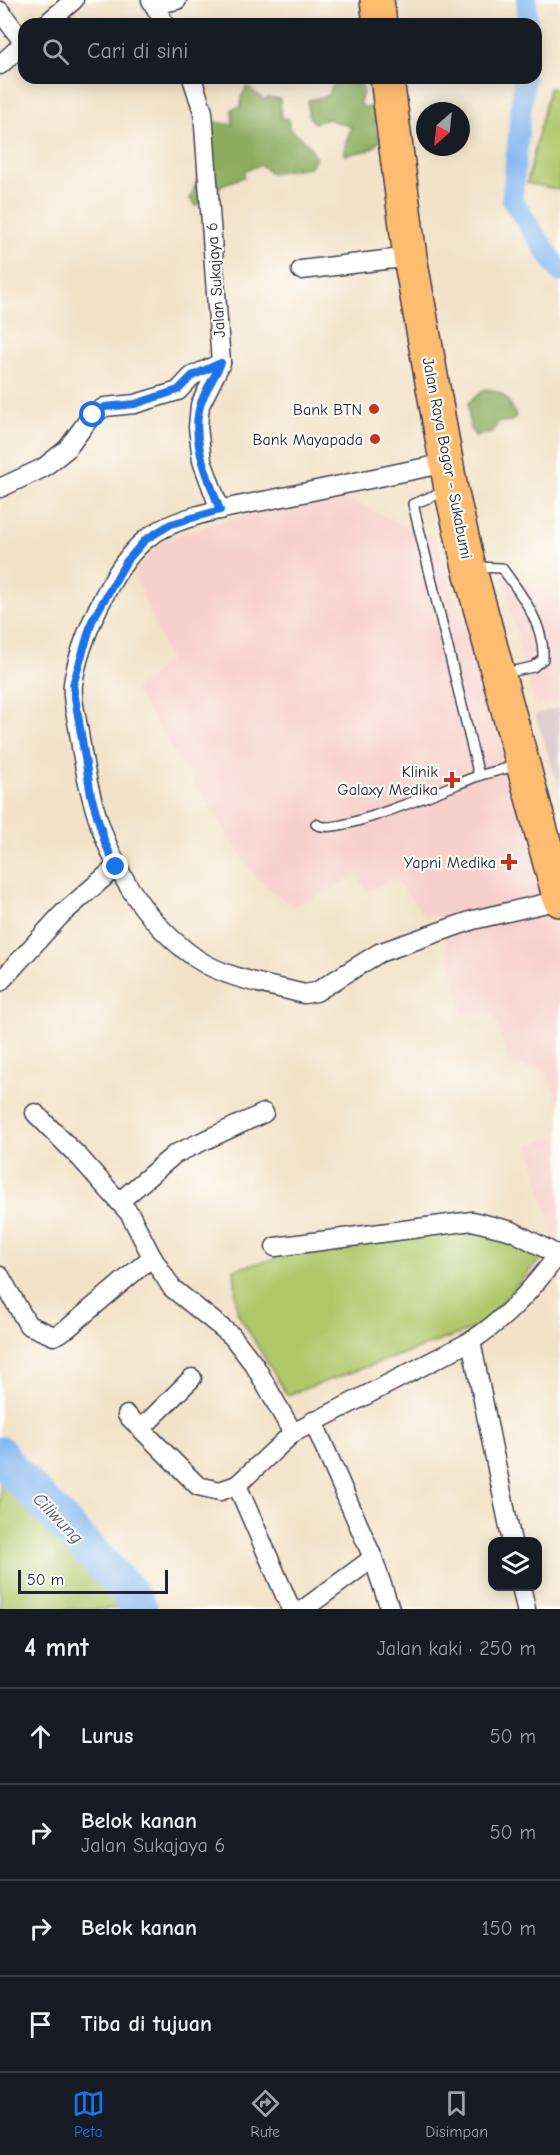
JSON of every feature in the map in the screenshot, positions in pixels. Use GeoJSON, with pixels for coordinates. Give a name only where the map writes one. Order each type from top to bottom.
{"type":"FeatureCollection","features":[{"type":"Feature","properties":{"kind":"highway"},"geometry":{"type":"LineString","coordinates":[[377,0],[379,18]]}},
{"type":"Feature","properties":{"kind":"highway","name":"Jalan Raya Bogor - Sukabumi"},"geometry":{"type":"LineString","coordinates":[[388,84],[411,257],[449,476],[469,567],[560,900]]}},
{"type":"Feature","properties":{"kind":"street"},"geometry":{"type":"LineString","coordinates":[[53,18],[74,0]]}},
{"type":"Feature","properties":{"kind":"street"},"geometry":{"type":"LineString","coordinates":[[162,18],[153,2],[177,0]]}},
{"type":"Feature","properties":{"kind":"street"},"geometry":{"type":"LineString","coordinates":[[0,11],[18,35]]}},
{"type":"Feature","properties":{"kind":"street"},"geometry":{"type":"LineString","coordinates":[[0,64],[18,48]]}},
{"type":"Feature","properties":{"kind":"street","name":"Jalan Sukajaya 6"},"geometry":{"type":"LineString","coordinates":[[194,84],[203,112],[221,363]]}},
{"type":"Feature","properties":{"kind":"street"},"geometry":{"type":"LineString","coordinates":[[301,270],[411,257]]}},
{"type":"Feature","properties":{"kind":"street"},"geometry":{"type":"LineString","coordinates":[[0,488],[43,468],[67,449],[93,415],[105,407],[135,404],[178,390],[192,376],[221,363]]}},
{"type":"Feature","properties":{"kind":"street"},"geometry":{"type":"LineString","coordinates":[[220,510],[202,460],[198,427],[200,405],[221,363]]}},
{"type":"Feature","properties":{"kind":"street"},"geometry":{"type":"LineString","coordinates":[[449,476],[220,510],[171,524],[145,540],[126,562],[92,621],[73,685],[91,795],[105,843],[116,867],[149,917],[199,960],[234,975],[304,994],[316,993],[379,953],[473,920],[560,900]]}},
{"type":"Feature","properties":{"kind":"street"},"geometry":{"type":"LineString","coordinates":[[0,982],[61,915],[116,867]]}},
{"type":"Feature","properties":{"kind":"street"},"geometry":{"type":"LineString","coordinates":[[35,1113],[81,1159],[130,1214],[152,1257],[172,1288],[232,1336],[255,1366],[293,1433]]}},
{"type":"Feature","properties":{"kind":"street"},"geometry":{"type":"LineString","coordinates":[[119,1202],[170,1158],[264,1113]]}},
{"type":"Feature","properties":{"kind":"street"},"geometry":{"type":"LineString","coordinates":[[127,1415],[198,1486],[220,1491],[237,1485],[293,1433],[471,1341],[505,1317],[559,1256],[512,1231],[472,1221],[275,1247]]}},
{"type":"Feature","properties":{"kind":"street"},"geometry":{"type":"LineString","coordinates":[[0,1276],[28,1325],[54,1336],[68,1328],[152,1257]]}},
{"type":"Feature","properties":{"kind":"street"},"geometry":{"type":"LineString","coordinates":[[471,1341],[511,1537]]}},
{"type":"Feature","properties":{"kind":"street"},"geometry":{"type":"LineString","coordinates":[[142,1428],[192,1378]]}},
{"type":"Feature","properties":{"kind":"street"},"geometry":{"type":"LineString","coordinates":[[313,1421],[373,1558],[390,1609]]}},
{"type":"Feature","properties":{"kind":"street"},"geometry":{"type":"LineString","coordinates":[[237,1485],[291,1609]]}},
{"type":"Feature","properties":{"kind":"street"},"geometry":{"type":"LineString","coordinates":[[304,1609],[373,1558]]}},
{"type":"Feature","properties":{"kind":"street"},"geometry":{"type":"LineString","coordinates":[[522,1591],[526,1609]]}},
{"type":"Feature","properties":{"kind":"lane"},"geometry":{"type":"LineString","coordinates":[[449,476],[413,504],[479,776]]}},
{"type":"Feature","properties":{"kind":"lane"},"geometry":{"type":"LineString","coordinates":[[469,567],[502,568],[520,594],[544,644],[543,659],[533,667],[499,674]]}},
{"type":"Feature","properties":{"kind":"lane"},"geometry":{"type":"LineString","coordinates":[[316,824],[325,828],[356,823],[479,776],[524,764]]}},
{"type":"Feature","properties":{"kind":"shaded area"},"geometry":{"type":"Polygon","coordinates":[[[327,489],[436,540],[560,889],[560,1105],[545,1072],[509,1062],[494,1012],[463,1014],[439,917],[423,914],[395,879],[366,891],[358,875],[293,907],[256,878],[134,689],[169,661],[134,572],[161,541],[327,489]]]}},
{"type":"Feature","properties":{"kind":"shaded area"},"geometry":{"type":"Polygon","coordinates":[[[500,569],[560,599],[560,701],[535,707],[500,569]]]}},
{"type":"Feature","properties":{"kind":"shaded area"},"geometry":{"type":"Polygon","coordinates":[[[560,707],[560,790],[535,714],[560,707]]]}},
{"type":"Feature","properties":{"kind":"shaded area"},"geometry":{"type":"Polygon","coordinates":[[[560,1136],[560,1243],[554,1240],[530,1144],[560,1136]]]}},
{"type":"Feature","properties":{"kind":"green space"},"geometry":{"type":"Polygon","coordinates":[[[361,84],[363,93],[359,103],[365,108],[378,105],[375,127],[380,141],[370,150],[345,155],[345,145],[351,127],[328,119],[314,123],[308,115],[308,100],[329,95],[332,86],[361,84]]]}},
{"type":"Feature","properties":{"kind":"green space"},"geometry":{"type":"Polygon","coordinates":[[[247,87],[265,100],[268,97],[280,99],[281,118],[289,119],[289,128],[309,145],[316,159],[309,167],[270,173],[261,165],[245,170],[244,177],[224,184],[196,206],[190,199],[205,160],[210,121],[233,125],[232,109],[241,107],[241,97],[247,87]]]}},
{"type":"Feature","properties":{"kind":"green space"},"geometry":{"type":"Polygon","coordinates":[[[549,88],[560,91],[560,190],[527,183],[549,88]]]}},
{"type":"Feature","properties":{"kind":"green space"},"geometry":{"type":"Polygon","coordinates":[[[485,389],[505,397],[516,416],[512,421],[498,422],[492,433],[475,436],[470,428],[468,403],[485,389]]]}},
{"type":"Feature","properties":{"kind":"green space"},"geometry":{"type":"Polygon","coordinates":[[[469,1228],[547,1252],[479,1327],[287,1395],[237,1312],[234,1269],[368,1236],[469,1228]]]}},
{"type":"Feature","properties":{"kind":"green space"},"geometry":{"type":"Polygon","coordinates":[[[0,1455],[129,1592],[140,1609],[0,1609],[0,1455]]]}},
{"type":"Feature","properties":{"kind":"waterway"},"geometry":{"type":"LineString","coordinates":[[527,0],[527,18]]}},
{"type":"Feature","properties":{"kind":"waterway"},"geometry":{"type":"LineString","coordinates":[[523,84],[512,200],[560,272]]}},
{"type":"Feature","properties":{"kind":"waterway","name":"Ciliwung"},"geometry":{"type":"LineString","coordinates":[[0,1454],[6,1464],[126,1589],[140,1609]]}},
{"type":"Feature","properties":{"kind":"place","name":"Bank BTN"},"geometry":{"type":"Point","coordinates":[374,409]}},
{"type":"Feature","properties":{"kind":"place","name":"Bank Mayapada"},"geometry":{"type":"Point","coordinates":[375,439]}},
{"type":"Feature","properties":{"kind":"place","name":"Klinik Galaxy Medika"},"geometry":{"type":"Point","coordinates":[452,780]}},
{"type":"Feature","properties":{"kind":"place","name":"Yapni Medika"},"geometry":{"type":"Point","coordinates":[509,862]}},
{"type":"Feature","properties":{"kind":"route"},"geometry":{"type":"LineString","coordinates":[[93,415],[105,407],[135,404],[178,390],[192,376],[221,363],[200,405],[198,427],[202,460],[220,510],[171,524],[145,540],[126,562],[92,621],[73,685],[81,747],[91,795],[105,843],[116,867]]}}]}
